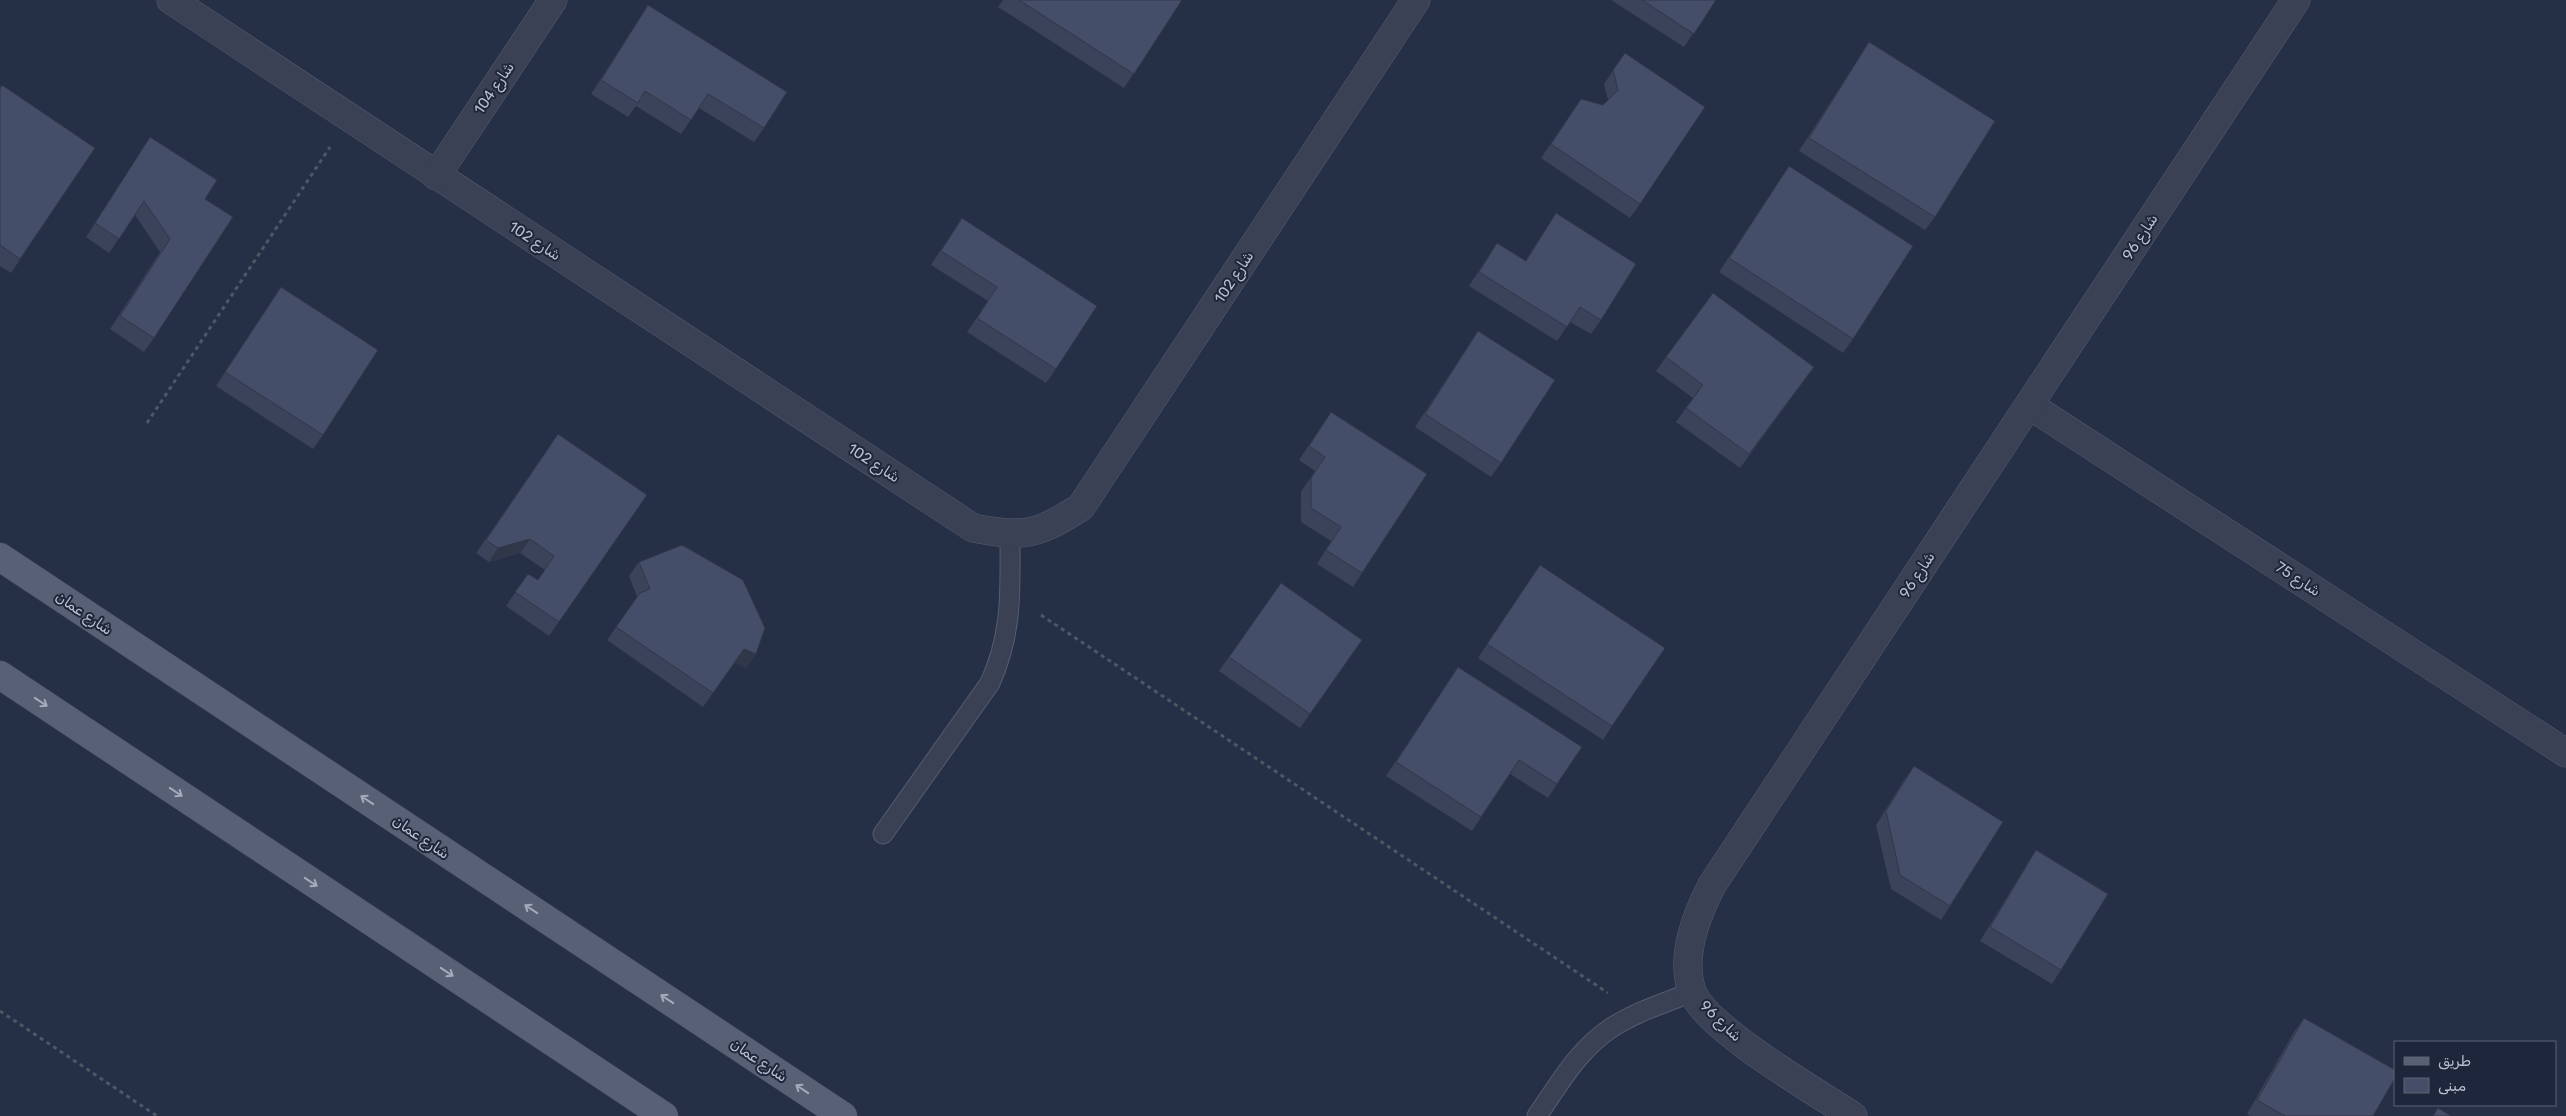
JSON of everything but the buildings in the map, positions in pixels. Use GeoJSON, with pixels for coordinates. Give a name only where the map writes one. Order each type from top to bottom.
{"type":"FeatureCollection","features":[{"type":"Feature","properties":{"kind":"main road","name":"شارع عمان"},"geometry":{"type":"LineString","coordinates":[[0,557],[843,1116]]}},
{"type":"Feature","properties":{"kind":"main road"},"geometry":{"type":"LineString","coordinates":[[0,675],[664,1116]]}},
{"type":"Feature","properties":{"kind":"street","name":"شارع 102"},"geometry":{"type":"LineString","coordinates":[[171,0],[973,528],[1010,535],[1048,528],[1081,507],[1416,0]]}},
{"type":"Feature","properties":{"kind":"street","name":"شارع 104"},"geometry":{"type":"LineString","coordinates":[[436,176],[553,0]]}},
{"type":"Feature","properties":{"kind":"street","name":"شارع 96"},"geometry":{"type":"LineString","coordinates":[[1853,1116],[1730,1034],[1709,1015],[1692,992],[1688,965],[1691,937],[1699,910],[1712,885],[2296,0]]}},
{"type":"Feature","properties":{"kind":"street","name":"شارع 75"},"geometry":{"type":"LineString","coordinates":[[2029,405],[2566,753]]}},
{"type":"Feature","properties":{"kind":"lane"},"geometry":{"type":"LineString","coordinates":[[883,834],[990,683],[1000,660],[1007,636],[1010,594],[1010,535]]}},
{"type":"Feature","properties":{"kind":"lane"},"geometry":{"type":"LineString","coordinates":[[1538,1116],[1567,1071],[1587,1047],[1611,1027],[1692,992]]}},
{"type":"Feature","properties":{"kind":"path"},"geometry":{"type":"LineString","coordinates":[[146,423],[349,118]]}},
{"type":"Feature","properties":{"kind":"path"},"geometry":{"type":"LineString","coordinates":[[1010,594],[1640,1013]]}},
{"type":"Feature","properties":{"kind":"path"},"geometry":{"type":"LineString","coordinates":[[0,1011],[157,1116]]}}]}
